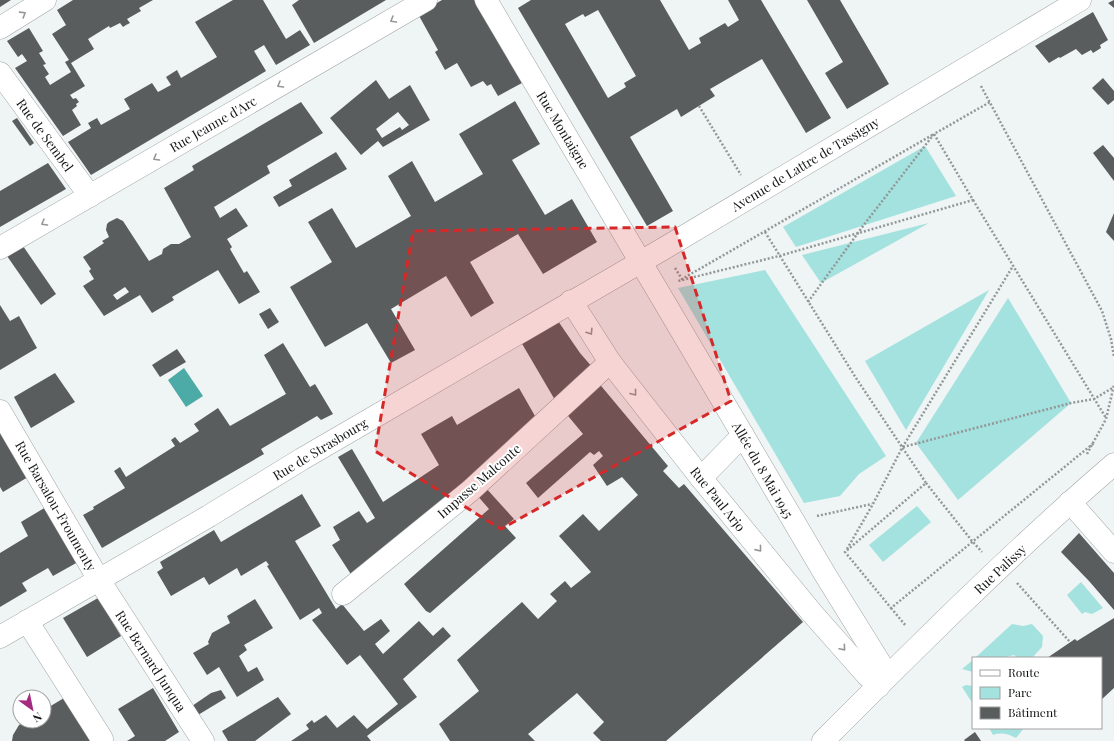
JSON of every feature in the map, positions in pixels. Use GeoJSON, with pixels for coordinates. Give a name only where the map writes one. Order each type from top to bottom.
{"type":"FeatureCollection","features":[{"type":"Feature","properties":{"kind":"street"},"geometry":{"type":"LineString","coordinates":[[0,28],[45,0]]}},
{"type":"Feature","properties":{"kind":"street","name":"Rue Jeanne d'Arc"},"geometry":{"type":"LineString","coordinates":[[0,248],[426,0]]}},
{"type":"Feature","properties":{"kind":"street","name":"Rue Montaigne"},"geometry":{"type":"LineString","coordinates":[[486,0],[640,261]]}},
{"type":"Feature","properties":{"kind":"street","name":"Avenue de Lattre de Tassigny"},"geometry":{"type":"LineString","coordinates":[[640,261],[754,195],[1080,0]]}},
{"type":"Feature","properties":{"kind":"street","name":"Rue de Sembel"},"geometry":{"type":"LineString","coordinates":[[0,73],[90,196]]}},
{"type":"Feature","properties":{"kind":"street","name":"Allée du 8 Mai 1945"},"geometry":{"type":"LineString","coordinates":[[640,261],[826,576],[884,681]]}},
{"type":"Feature","properties":{"kind":"street","name":"Rue de Strasbourg"},"geometry":{"type":"LineString","coordinates":[[0,637],[209,516],[302,459],[640,261]]}},
{"type":"Feature","properties":{"kind":"street","name":"Rue Paul Arjo"},"geometry":{"type":"LineString","coordinates":[[571,301],[610,362],[701,478],[812,613],[866,674],[884,681]]}},
{"type":"Feature","properties":{"kind":"street","name":"Impasse Malconte"},"geometry":{"type":"LineString","coordinates":[[343,594],[470,491],[610,362]]}},
{"type":"Feature","properties":{"kind":"street","name":"Rue Barsalou-Froumenty"},"geometry":{"type":"LineString","coordinates":[[0,411],[99,580]]}},
{"type":"Feature","properties":{"kind":"street"},"geometry":{"type":"LineString","coordinates":[[701,478],[743,436]]}},
{"type":"Feature","properties":{"kind":"street","name":"Rue Palissy"},"geometry":{"type":"LineString","coordinates":[[823,741],[1000,567],[1070,502],[1114,464]]}},
{"type":"Feature","properties":{"kind":"street"},"geometry":{"type":"LineString","coordinates":[[1070,502],[1114,552]]}},
{"type":"Feature","properties":{"kind":"street","name":"Rue Bernard Junqua"},"geometry":{"type":"LineString","coordinates":[[99,580],[203,741]]}},
{"type":"Feature","properties":{"kind":"street"},"geometry":{"type":"LineString","coordinates":[[27,621],[102,739]]}},
{"type":"Feature","properties":{"kind":"path"},"geometry":{"type":"LineString","coordinates":[[981,87],[1102,311],[1111,339],[1114,357]]}},
{"type":"Feature","properties":{"kind":"path"},"geometry":{"type":"LineString","coordinates":[[682,280],[990,102]]}},
{"type":"Feature","properties":{"kind":"path"},"geometry":{"type":"LineString","coordinates":[[699,106],[754,195]]}},
{"type":"Feature","properties":{"kind":"path"},"geometry":{"type":"LineString","coordinates":[[934,134],[1106,419]]}},
{"type":"Feature","properties":{"kind":"path"},"geometry":{"type":"LineString","coordinates":[[808,302],[857,234],[934,134]]}},
{"type":"Feature","properties":{"kind":"path"},"geometry":{"type":"LineString","coordinates":[[656,288],[779,256],[973,200]]}},
{"type":"Feature","properties":{"kind":"path"},"geometry":{"type":"LineString","coordinates":[[765,232],[856,378],[926,483],[845,552]]}},
{"type":"Feature","properties":{"kind":"path"},"geometry":{"type":"LineString","coordinates":[[663,248],[682,280]]}},
{"type":"Feature","properties":{"kind":"path"},"geometry":{"type":"LineString","coordinates":[[845,552],[873,504],[902,448],[1013,266]]}},
{"type":"Feature","properties":{"kind":"path"},"geometry":{"type":"LineString","coordinates":[[902,448],[1071,403],[1094,399],[1114,386]]}},
{"type":"Feature","properties":{"kind":"path"},"geometry":{"type":"LineString","coordinates":[[1083,459],[1094,443],[1106,419],[1114,386]]}},
{"type":"Feature","properties":{"kind":"path"},"geometry":{"type":"LineString","coordinates":[[891,608],[1094,443]]}},
{"type":"Feature","properties":{"kind":"path"},"geometry":{"type":"LineString","coordinates":[[812,517],[873,504]]}},
{"type":"Feature","properties":{"kind":"path"},"geometry":{"type":"LineString","coordinates":[[845,552],[906,626]]}},
{"type":"Feature","properties":{"kind":"highlighted area"},"geometry":{"type":"Polygon","coordinates":[[[675,227],[731,401],[501,529],[375,451],[413,231],[675,227]]]}},
{"type":"Feature","properties":{"kind":"green space"},"geometry":{"type":"Polygon","coordinates":[[[925,146],[956,196],[796,247],[783,227],[925,146]]]}},
{"type":"Feature","properties":{"kind":"green space"},"geometry":{"type":"Polygon","coordinates":[[[929,223],[821,283],[802,255],[929,223]]]}},
{"type":"Feature","properties":{"kind":"green space"},"geometry":{"type":"Polygon","coordinates":[[[765,270],[886,456],[859,474],[840,496],[804,503],[678,288],[765,270]]]}},
{"type":"Feature","properties":{"kind":"green space"},"geometry":{"type":"Polygon","coordinates":[[[989,290],[906,430],[865,361],[989,290]]]}},
{"type":"Feature","properties":{"kind":"green space"},"geometry":{"type":"Polygon","coordinates":[[[1008,298],[1071,403],[958,500],[916,443],[1008,298]]]}},
{"type":"Feature","properties":{"kind":"green space"},"geometry":{"type":"Polygon","coordinates":[[[917,506],[931,522],[883,562],[869,545],[917,506]]]}},
{"type":"Feature","properties":{"kind":"green space"},"geometry":{"type":"Polygon","coordinates":[[[1081,582],[1103,608],[1092,614],[1085,612],[1082,614],[1067,595],[1081,582]]]}},
{"type":"Feature","properties":{"kind":"green space"},"geometry":{"type":"Polygon","coordinates":[[[1012,624],[1023,626],[1032,624],[1043,636],[1042,647],[1033,657],[1017,657],[1014,655],[1006,657],[976,657],[1012,624]]]}},
{"type":"Feature","properties":{"kind":"green space"},"geometry":{"type":"Polygon","coordinates":[[[972,661],[972,672],[962,669],[972,661]]]}},
{"type":"Feature","properties":{"kind":"green space"},"geometry":{"type":"Polygon","coordinates":[[[966,685],[972,686],[972,702],[962,687],[966,685]]]}},
{"type":"Feature","properties":{"kind":"green space"},"geometry":{"type":"Polygon","coordinates":[[[990,729],[1023,729],[1016,738],[1005,734],[993,735],[990,729]]]}},
{"type":"Feature","properties":{"kind":"shaded area"},"geometry":{"type":"Polygon","coordinates":[[[184,368],[203,396],[186,407],[168,380],[184,368]]]}},
{"type":"Feature","properties":{"kind":"building"},"geometry":{"type":"Polygon","coordinates":[[[0,0],[11,0],[0,7],[0,0]]]}},
{"type":"Feature","properties":{"kind":"building"},"geometry":{"type":"Polygon","coordinates":[[[73,0],[153,0],[139,8],[141,11],[127,19],[130,23],[123,27],[120,23],[110,28],[109,26],[88,39],[94,49],[71,63],[85,86],[70,95],[73,99],[76,98],[79,102],[72,110],[81,125],[63,136],[15,68],[27,61],[22,54],[18,57],[7,41],[29,28],[43,51],[39,53],[46,64],[43,65],[49,74],[45,77],[50,85],[71,72],[65,62],[69,60],[52,34],[66,25],[57,10],[73,0]]]}},
{"type":"Feature","properties":{"kind":"building"},"geometry":{"type":"Polygon","coordinates":[[[233,0],[263,0],[286,39],[300,30],[310,45],[276,65],[264,45],[254,51],[266,71],[91,175],[68,142],[91,128],[88,123],[97,118],[101,125],[130,109],[124,99],[152,83],[158,92],[171,85],[166,77],[177,70],[181,78],[217,57],[195,22],[233,0]]]}},
{"type":"Feature","properties":{"kind":"building"},"geometry":{"type":"Polygon","coordinates":[[[299,0],[386,0],[314,43],[292,5],[299,0]]]}},
{"type":"Feature","properties":{"kind":"building"},"geometry":{"type":"Polygon","coordinates":[[[442,0],[474,0],[522,83],[498,96],[491,84],[487,86],[483,81],[471,87],[457,63],[445,70],[435,52],[438,50],[418,14],[442,0]]]}},
{"type":"Feature","properties":{"kind":"building"},"geometry":{"type":"Polygon","coordinates":[[[531,0],[660,0],[689,50],[701,43],[699,38],[725,23],[728,27],[739,20],[728,0],[761,0],[831,118],[806,133],[762,59],[710,89],[715,96],[681,117],[677,109],[630,137],[673,211],[647,226],[518,8],[531,0]],[[598,10],[585,17],[583,14],[565,24],[608,98],[626,87],[624,83],[636,76],[598,10]]]}},
{"type":"Feature","properties":{"kind":"building"},"geometry":{"type":"Polygon","coordinates":[[[807,0],[840,0],[889,84],[847,109],[825,73],[843,62],[807,0]]]}},
{"type":"Feature","properties":{"kind":"building"},"geometry":{"type":"Polygon","coordinates":[[[1114,0],[1114,8],[1108,3],[1114,0]]]}},
{"type":"Feature","properties":{"kind":"building"},"geometry":{"type":"Polygon","coordinates":[[[1093,12],[1108,40],[1100,45],[1101,48],[1093,53],[1091,50],[1082,55],[1076,49],[1049,63],[1035,46],[1093,12]]]}},
{"type":"Feature","properties":{"kind":"building"},"geometry":{"type":"Polygon","coordinates":[[[1103,78],[1114,91],[1114,100],[1108,105],[1092,88],[1103,78]]]}},
{"type":"Feature","properties":{"kind":"building"},"geometry":{"type":"Polygon","coordinates":[[[376,80],[389,99],[410,85],[430,120],[383,147],[378,141],[361,155],[330,118],[376,80]],[[398,112],[376,129],[382,138],[400,127],[402,130],[409,125],[398,112]]]}},
{"type":"Feature","properties":{"kind":"building"},"geometry":{"type":"Polygon","coordinates":[[[515,101],[540,144],[512,160],[545,215],[572,199],[597,242],[543,274],[518,234],[470,262],[494,303],[471,317],[446,276],[391,309],[415,350],[391,363],[367,323],[325,347],[290,287],[332,262],[308,222],[332,208],[356,248],[411,216],[388,176],[412,161],[435,202],[483,174],[459,134],[515,101]]]}},
{"type":"Feature","properties":{"kind":"building"},"geometry":{"type":"Polygon","coordinates":[[[301,102],[323,133],[267,166],[270,173],[214,207],[220,218],[236,208],[248,226],[227,239],[232,247],[230,249],[244,273],[247,271],[260,292],[239,304],[218,270],[172,297],[174,300],[152,313],[140,295],[104,316],[83,286],[94,279],[89,271],[91,269],[83,257],[104,243],[102,241],[109,237],[106,230],[107,224],[117,218],[123,221],[149,261],[162,254],[163,249],[171,244],[179,244],[191,237],[164,188],[194,170],[192,166],[301,102]],[[125,287],[113,295],[117,300],[129,292],[125,287]]]}},
{"type":"Feature","properties":{"kind":"building"},"geometry":{"type":"Polygon","coordinates":[[[17,118],[34,143],[30,146],[12,121],[17,118]]]}},
{"type":"Feature","properties":{"kind":"building"},"geometry":{"type":"Polygon","coordinates":[[[1103,145],[1114,158],[1114,181],[1093,153],[1103,145]]]}},
{"type":"Feature","properties":{"kind":"building"},"geometry":{"type":"Polygon","coordinates":[[[336,152],[347,169],[279,207],[273,197],[292,186],[289,180],[336,152]]]}},
{"type":"Feature","properties":{"kind":"building"},"geometry":{"type":"Polygon","coordinates":[[[48,163],[66,189],[0,227],[0,191],[48,163]]]}},
{"type":"Feature","properties":{"kind":"building"},"geometry":{"type":"Polygon","coordinates":[[[1114,213],[1114,241],[1106,232],[1114,213]]]}},
{"type":"Feature","properties":{"kind":"building"},"geometry":{"type":"Polygon","coordinates":[[[23,246],[56,294],[41,305],[7,256],[23,246]]]}},
{"type":"Feature","properties":{"kind":"building"},"geometry":{"type":"Polygon","coordinates":[[[0,305],[10,321],[19,316],[37,348],[0,370],[0,305]]]}},
{"type":"Feature","properties":{"kind":"building"},"geometry":{"type":"Polygon","coordinates":[[[270,308],[279,322],[268,329],[259,314],[270,308]]]}},
{"type":"Feature","properties":{"kind":"building"},"geometry":{"type":"Polygon","coordinates":[[[558,321],[580,353],[593,368],[555,400],[521,342],[558,321]]]}},
{"type":"Feature","properties":{"kind":"building"},"geometry":{"type":"Polygon","coordinates":[[[283,343],[310,387],[315,384],[333,414],[321,420],[317,416],[261,449],[264,454],[102,548],[83,515],[94,509],[93,507],[125,488],[114,471],[120,467],[126,477],[175,446],[171,440],[175,437],[180,443],[199,431],[194,424],[218,408],[230,426],[286,394],[264,355],[283,343]]]}},
{"type":"Feature","properties":{"kind":"building"},"geometry":{"type":"Polygon","coordinates":[[[177,349],[186,362],[160,377],[152,365],[177,349]]]}},
{"type":"Feature","properties":{"kind":"building"},"geometry":{"type":"Polygon","coordinates":[[[55,373],[75,402],[31,428],[14,397],[55,373]]]}},
{"type":"Feature","properties":{"kind":"building"},"geometry":{"type":"Polygon","coordinates":[[[597,381],[668,466],[663,471],[679,488],[684,484],[803,622],[666,741],[601,741],[593,733],[604,722],[577,693],[528,734],[535,741],[450,741],[439,724],[479,691],[457,660],[522,602],[538,619],[557,601],[550,594],[565,581],[571,588],[591,572],[559,536],[583,514],[599,531],[638,495],[622,477],[607,486],[593,465],[603,456],[599,451],[594,455],[590,452],[538,498],[526,483],[583,434],[564,411],[597,381]]]}},
{"type":"Feature","properties":{"kind":"building"},"geometry":{"type":"Polygon","coordinates":[[[519,388],[539,423],[354,579],[332,545],[340,540],[333,527],[359,511],[367,523],[375,518],[338,457],[352,449],[383,502],[439,465],[421,434],[452,416],[457,425],[519,388]]]}},
{"type":"Feature","properties":{"kind":"building"},"geometry":{"type":"Polygon","coordinates":[[[0,430],[28,477],[3,492],[0,487],[0,430]]]}},
{"type":"Feature","properties":{"kind":"building"},"geometry":{"type":"Polygon","coordinates":[[[485,487],[514,519],[505,526],[516,538],[430,613],[426,611],[404,584],[489,509],[476,494],[485,487]]]}},
{"type":"Feature","properties":{"kind":"building"},"geometry":{"type":"Polygon","coordinates":[[[302,494],[321,526],[295,541],[336,609],[342,604],[364,631],[381,619],[390,631],[375,644],[383,654],[419,621],[433,636],[443,627],[451,636],[403,679],[417,697],[367,736],[371,741],[291,741],[309,729],[306,725],[312,720],[314,723],[326,715],[337,728],[354,715],[367,729],[398,704],[360,655],[347,665],[312,620],[322,613],[319,608],[300,620],[267,566],[269,565],[266,561],[241,576],[237,568],[209,585],[204,577],[171,596],[157,572],[163,568],[160,562],[214,530],[221,542],[302,494]]]}},
{"type":"Feature","properties":{"kind":"building"},"geometry":{"type":"Polygon","coordinates":[[[46,507],[78,562],[53,576],[48,568],[22,583],[27,591],[0,607],[0,553],[28,536],[21,522],[46,507]]]}},
{"type":"Feature","properties":{"kind":"building"},"geometry":{"type":"Polygon","coordinates":[[[1079,533],[1114,573],[1114,610],[1061,552],[1079,533]]]}},
{"type":"Feature","properties":{"kind":"building"},"geometry":{"type":"Polygon","coordinates":[[[98,598],[121,636],[87,657],[63,618],[98,598]]]}},
{"type":"Feature","properties":{"kind":"building"},"geometry":{"type":"Polygon","coordinates":[[[255,599],[273,628],[244,645],[247,650],[239,656],[248,672],[257,667],[264,680],[237,697],[219,667],[207,675],[193,653],[209,644],[208,642],[212,633],[230,623],[227,616],[255,599]]]}},
{"type":"Feature","properties":{"kind":"building"},"geometry":{"type":"Polygon","coordinates":[[[1114,618],[1114,688],[1102,699],[1102,657],[1048,657],[1075,639],[1077,641],[1114,618]]]}},
{"type":"Feature","properties":{"kind":"building"},"geometry":{"type":"Polygon","coordinates":[[[153,688],[179,732],[165,741],[127,741],[135,736],[118,709],[153,688]]]}},
{"type":"Feature","properties":{"kind":"building"},"geometry":{"type":"Polygon","coordinates":[[[221,690],[226,698],[198,715],[192,706],[211,693],[221,690]]]}},
{"type":"Feature","properties":{"kind":"building"},"geometry":{"type":"Polygon","coordinates":[[[278,697],[291,714],[255,741],[228,741],[222,731],[278,697]]]}},
{"type":"Feature","properties":{"kind":"building"},"geometry":{"type":"Polygon","coordinates":[[[64,698],[90,741],[12,741],[13,735],[17,729],[52,729],[52,705],[64,698]]]}},
{"type":"Feature","properties":{"kind":"building"},"geometry":{"type":"Polygon","coordinates":[[[975,732],[981,741],[964,740],[975,732]]]}}]}
